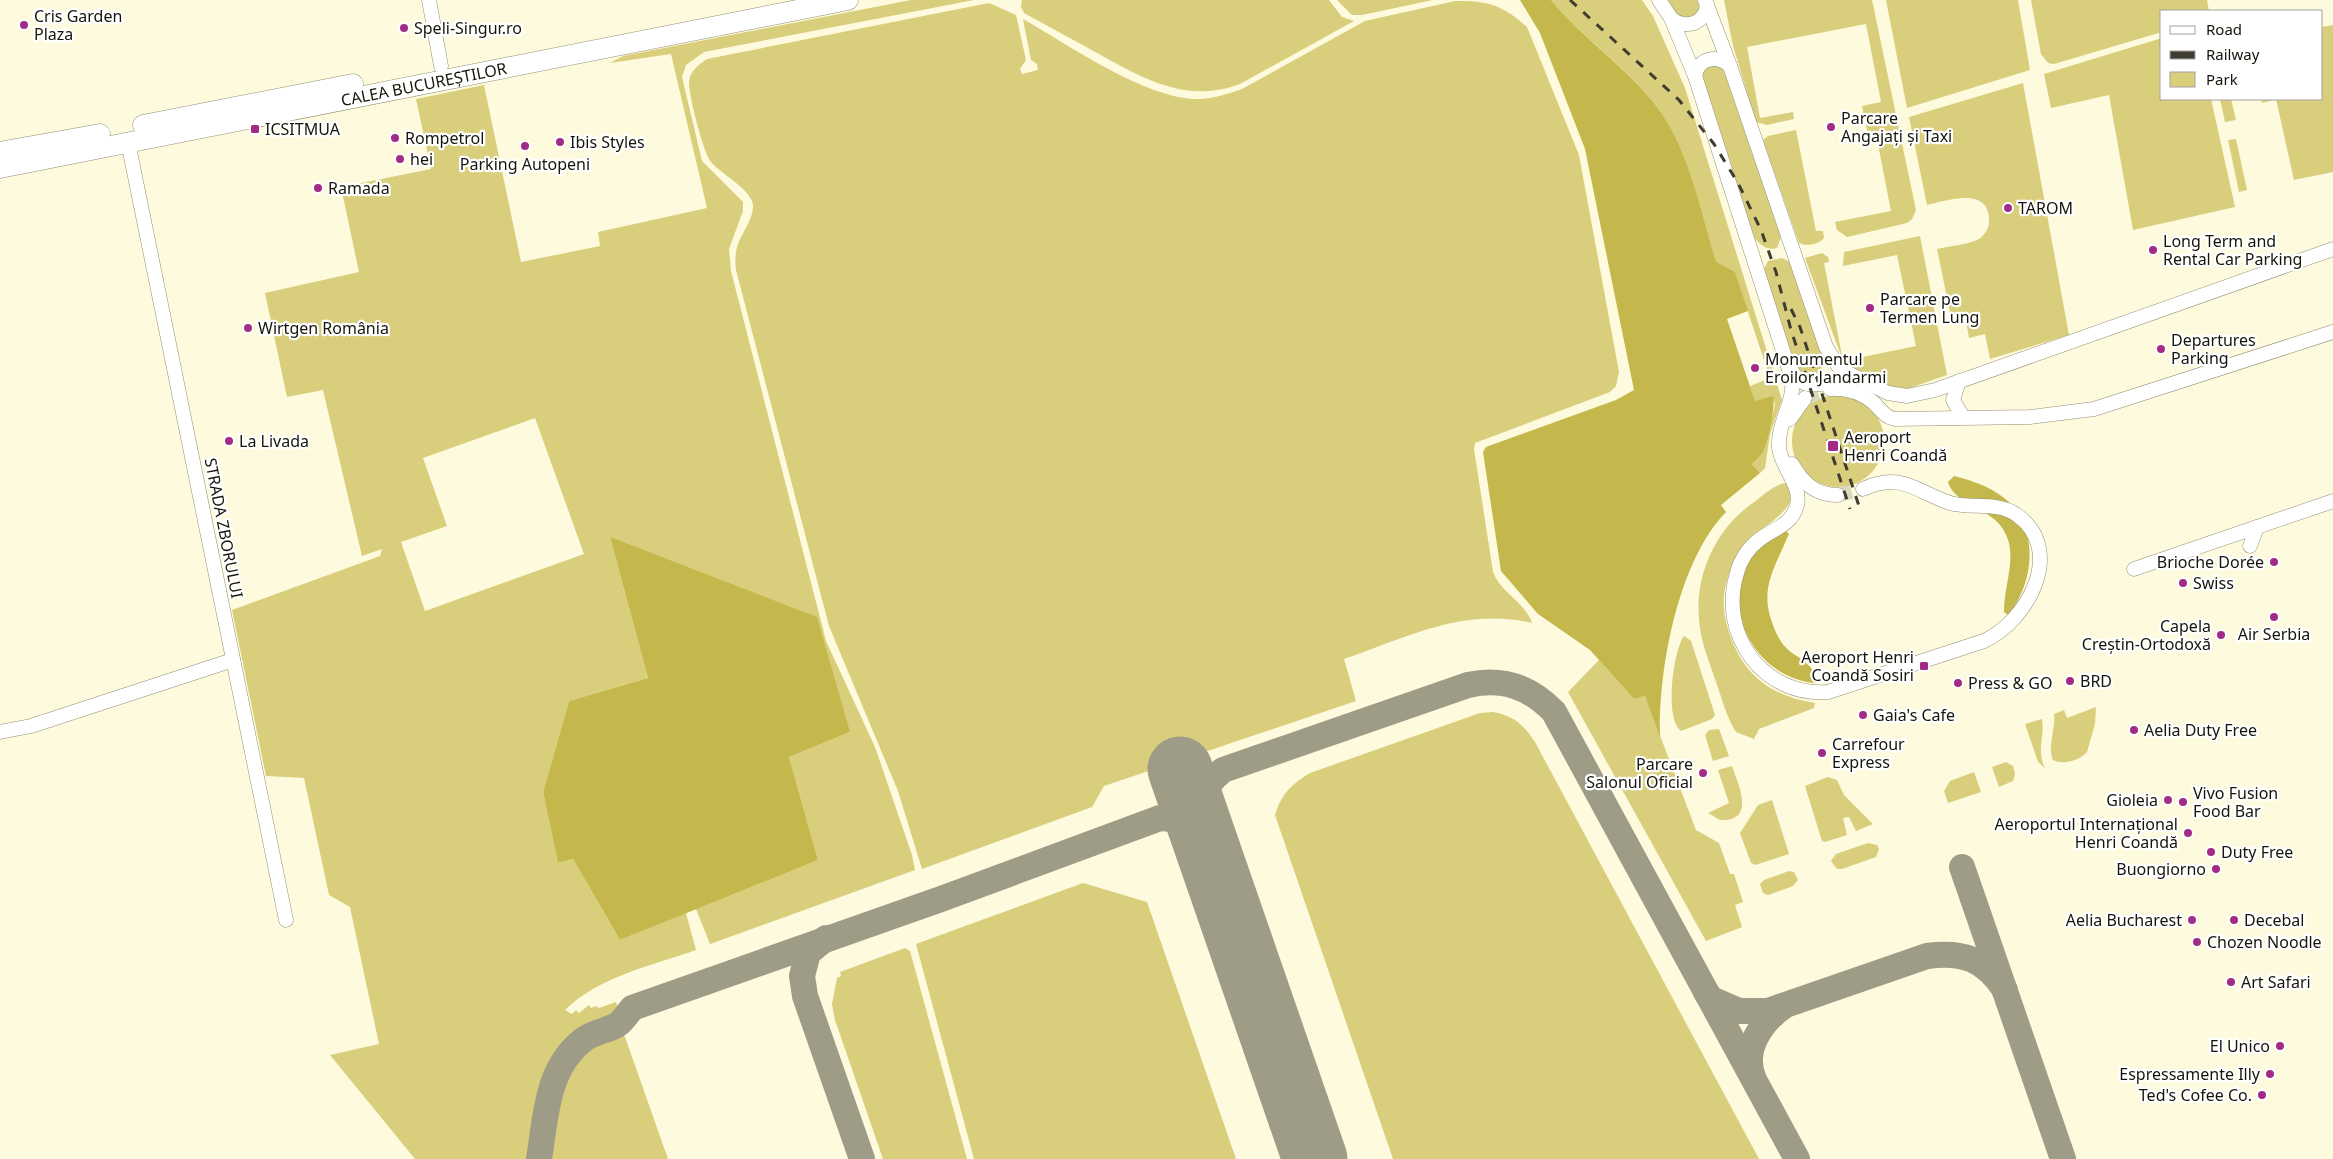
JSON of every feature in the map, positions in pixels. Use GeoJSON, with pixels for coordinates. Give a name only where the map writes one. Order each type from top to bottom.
{"type":"FeatureCollection","features":[{"type":"Feature","properties":{"kind":"highway","name":"CALEA BUCUREȘTILOR"},"geometry":{"type":"LineString","coordinates":[[0,152],[782,0]]}},
{"type":"Feature","properties":{"kind":"highway","name":"CALEA BUCUREȘTILOR"},"geometry":{"type":"LineString","coordinates":[[0,168],[848,0]]}},
{"type":"Feature","properties":{"kind":"street"},"geometry":{"type":"LineString","coordinates":[[429,0],[441,66]]}},
{"type":"Feature","properties":{"kind":"street"},"geometry":{"type":"LineString","coordinates":[[1659,0],[1671,18],[1695,76],[1788,365],[1794,392],[1781,426],[1779,442],[1784,465],[1796,489],[1798,504],[1790,520],[1759,539],[1747,553],[1737,571],[1732,595],[1738,632],[1748,654],[1761,670],[1772,679],[1797,690],[1818,693],[1840,689],[1994,637],[2017,616],[2033,590],[2040,568],[2038,540],[2033,529],[2017,515],[2001,508],[1951,503],[1898,481],[1863,489]]}},
{"type":"Feature","properties":{"kind":"street"},"geometry":{"type":"LineString","coordinates":[[1671,18],[1683,25],[1695,24],[1704,16],[1706,1]]}},
{"type":"Feature","properties":{"kind":"street"},"geometry":{"type":"LineString","coordinates":[[1706,1],[1730,66],[1822,338],[1836,366],[1865,383],[1899,396],[1925,393],[2333,249]]}},
{"type":"Feature","properties":{"kind":"street"},"geometry":{"type":"LineString","coordinates":[[1695,76],[1698,67],[1707,60],[1720,59],[1730,66]]}},
{"type":"Feature","properties":{"kind":"street","name":"STRADA ZBORULUI"},"geometry":{"type":"LineString","coordinates":[[128,142],[286,920]]}},
{"type":"Feature","properties":{"kind":"street"},"geometry":{"type":"LineString","coordinates":[[1830,389],[1845,389],[1859,393],[1890,418],[2030,417],[2094,409],[2333,332]]}},
{"type":"Feature","properties":{"kind":"street"},"geometry":{"type":"LineString","coordinates":[[1788,365],[1800,382],[1812,385],[1837,382],[1855,384],[1891,408],[1912,418]]}},
{"type":"Feature","properties":{"kind":"street"},"geometry":{"type":"LineString","coordinates":[[1959,381],[1953,400],[1963,417]]}},
{"type":"Feature","properties":{"kind":"street"},"geometry":{"type":"LineString","coordinates":[[1805,398],[1793,412],[1788,426],[1788,453],[1792,465],[1805,483],[1819,492],[1838,495]]}},
{"type":"Feature","properties":{"kind":"street"},"geometry":{"type":"LineString","coordinates":[[2134,569],[2333,501]]}},
{"type":"Feature","properties":{"kind":"street"},"geometry":{"type":"LineString","coordinates":[[2250,546],[2256,527]]}},
{"type":"Feature","properties":{"kind":"street"},"geometry":{"type":"LineString","coordinates":[[0,732],[32,726],[233,660]]}},
{"type":"Feature","properties":{"kind":"green space"},"geometry":{"type":"Polygon","coordinates":[[[911,0],[974,0],[704,52],[686,65],[682,77],[702,161],[743,202],[743,211],[729,249],[731,271],[826,641],[875,747],[912,855],[915,870],[710,944],[696,909],[818,860],[789,757],[850,732],[610,537],[648,678],[569,701],[543,792],[558,863],[573,859],[620,940],[686,913],[696,950],[610,980],[579,998],[565,1010],[572,1014],[576,1010],[579,1013],[589,1005],[591,1008],[596,1006],[599,1008],[616,1002],[619,1012],[610,1023],[577,1039],[558,1061],[547,1087],[535,1159],[415,1159],[330,1055],[379,1044],[350,907],[329,895],[304,778],[266,776],[232,610],[380,556],[382,549],[362,556],[323,390],[287,397],[265,293],[359,272],[341,187],[431,169],[416,99],[484,85],[521,262],[600,246],[598,232],[707,208],[671,54],[610,63],[623,56],[911,0]],[[535,418],[423,458],[447,526],[401,542],[425,611],[584,554],[535,418]]]}},
{"type":"Feature","properties":{"kind":"green space"},"geometry":{"type":"Polygon","coordinates":[[[1022,0],[1329,0],[1342,17],[1354,21],[1240,84],[1221,89],[1184,90],[1149,80],[1024,13],[1021,7],[1022,0]]]}},
{"type":"Feature","properties":{"kind":"green space"},"geometry":{"type":"Polygon","coordinates":[[[1337,0],[1433,0],[1362,15],[1352,15],[1337,0]]]}},
{"type":"Feature","properties":{"kind":"green space"},"geometry":{"type":"Polygon","coordinates":[[[1551,0],[1642,0],[1653,16],[1685,88],[1782,400],[1770,434],[1765,468],[1760,473],[1752,464],[1764,450],[1775,405],[1774,400],[1755,401],[1750,386],[1770,378],[1735,273],[1716,263],[1685,159],[1676,139],[1654,103],[1630,76],[1576,27],[1551,0]]]}},
{"type":"Feature","properties":{"kind":"green space"},"geometry":{"type":"Polygon","coordinates":[[[1666,0],[1697,0],[1700,6],[1697,19],[1677,18],[1666,0]]]}},
{"type":"Feature","properties":{"kind":"green space"},"geometry":{"type":"Polygon","coordinates":[[[1724,0],[1872,0],[1916,210],[1912,219],[1907,223],[1847,237],[1837,230],[1835,222],[1891,211],[1876,134],[1868,135],[1862,106],[1881,102],[1866,24],[1747,47],[1760,118],[1793,112],[1794,119],[1767,125],[1756,122],[1733,46],[1724,0]]]}},
{"type":"Feature","properties":{"kind":"green space"},"geometry":{"type":"Polygon","coordinates":[[[1886,0],[2018,0],[2030,70],[1907,108],[1886,0]]]}},
{"type":"Feature","properties":{"kind":"green space"},"geometry":{"type":"Polygon","coordinates":[[[2031,0],[2207,0],[2209,10],[2160,10],[2160,33],[2054,64],[2048,63],[2041,54],[2031,0]]]}},
{"type":"Feature","properties":{"kind":"green space"},"geometry":{"type":"Polygon","coordinates":[[[1455,1],[1494,5],[1527,27],[1579,155],[1619,372],[1616,386],[1610,392],[1475,443],[1474,449],[1493,572],[1501,586],[1524,609],[1532,623],[1507,619],[1459,622],[1413,634],[1344,659],[1356,701],[1104,786],[1092,807],[922,869],[898,791],[829,626],[736,270],[737,247],[750,220],[753,205],[747,193],[716,167],[708,157],[697,124],[689,88],[693,71],[707,59],[989,3],[1016,15],[1026,60],[1020,69],[1022,74],[1038,70],[1037,64],[1031,60],[1023,19],[1109,70],[1157,91],[1180,97],[1201,99],[1222,96],[1242,89],[1365,21],[1455,1]]]}},
{"type":"Feature","properties":{"kind":"green space"},"geometry":{"type":"Polygon","coordinates":[[[2333,25],[2333,172],[2294,180],[2276,100],[2323,100],[2323,27],[2333,25]]]}},
{"type":"Feature","properties":{"kind":"green space"},"geometry":{"type":"Polygon","coordinates":[[[2160,39],[2160,100],[2211,100],[2235,207],[2133,230],[2109,95],[2051,108],[2044,74],[2160,39]]]}},
{"type":"Feature","properties":{"kind":"green space"},"geometry":{"type":"Polygon","coordinates":[[[1712,63],[1723,69],[1781,237],[1777,248],[1767,248],[1754,238],[1702,86],[1701,74],[1703,68],[1712,63]]]}},
{"type":"Feature","properties":{"kind":"green space"},"geometry":{"type":"Polygon","coordinates":[[[2023,83],[2069,335],[1990,359],[1985,334],[1969,338],[1965,315],[1951,317],[1937,249],[1969,243],[1979,239],[1989,225],[1987,209],[1982,202],[1965,198],[1927,205],[1909,117],[2023,83]]]}},
{"type":"Feature","properties":{"kind":"green space"},"geometry":{"type":"Polygon","coordinates":[[[2220,100],[2231,100],[2236,120],[2225,122],[2220,100]]]}},
{"type":"Feature","properties":{"kind":"green space"},"geometry":{"type":"Polygon","coordinates":[[[2261,100],[2272,100],[2262,103],[2261,100]]]}},
{"type":"Feature","properties":{"kind":"green space"},"geometry":{"type":"Polygon","coordinates":[[[1796,130],[1816,231],[1823,231],[1824,238],[1819,242],[1809,245],[1799,243],[1763,140],[1768,136],[1796,130]]]}},
{"type":"Feature","properties":{"kind":"green space"},"geometry":{"type":"Polygon","coordinates":[[[2236,139],[2247,190],[2239,192],[2228,140],[2236,139]]]}},
{"type":"Feature","properties":{"kind":"green space"},"geometry":{"type":"Polygon","coordinates":[[[1920,236],[1947,375],[1907,389],[1895,389],[1848,368],[1843,361],[1916,346],[1897,255],[1843,266],[1844,252],[1920,236]]]}},
{"type":"Feature","properties":{"kind":"green space"},"geometry":{"type":"Polygon","coordinates":[[[1822,253],[1828,257],[1829,262],[1824,263],[1843,361],[1805,258],[1822,253]]]}},
{"type":"Feature","properties":{"kind":"green space"},"geometry":{"type":"Polygon","coordinates":[[[1782,258],[1792,263],[1824,363],[1820,372],[1807,378],[1798,376],[1763,271],[1768,261],[1782,258]]]}},
{"type":"Feature","properties":{"kind":"green space"},"geometry":{"type":"Polygon","coordinates":[[[1838,395],[1856,399],[1871,408],[1880,423],[1884,441],[1880,459],[1871,474],[1856,483],[1838,487],[1820,483],[1805,474],[1796,459],[1792,441],[1796,423],[1805,408],[1820,399],[1838,395]]]}},
{"type":"Feature","properties":{"kind":"green space"},"geometry":{"type":"Polygon","coordinates":[[[1786,483],[1791,491],[1791,500],[1786,508],[1779,516],[1746,542],[1730,570],[1725,586],[1724,610],[1734,645],[1749,670],[1759,680],[1784,695],[1815,703],[1814,708],[1759,729],[1754,739],[1736,732],[1724,707],[1701,635],[1699,619],[1700,586],[1710,555],[1717,541],[1727,528],[1763,495],[1777,486],[1786,483]]]}},
{"type":"Feature","properties":{"kind":"green space"},"geometry":{"type":"Polygon","coordinates":[[[1684,636],[1691,641],[1715,715],[1712,719],[1681,731],[1676,724],[1673,713],[1672,685],[1676,655],[1684,636]]]}},
{"type":"Feature","properties":{"kind":"green space"},"geometry":{"type":"Polygon","coordinates":[[[1599,660],[1634,699],[1645,696],[1696,830],[1719,843],[1730,874],[1734,874],[1743,902],[1735,905],[1742,927],[1706,941],[1568,692],[1599,660]]]}},
{"type":"Feature","properties":{"kind":"green space"},"geometry":{"type":"Polygon","coordinates":[[[2096,707],[2095,724],[2087,752],[2080,758],[2071,761],[2053,760],[2051,743],[2054,714],[2064,710],[2067,718],[2096,707]]]}},
{"type":"Feature","properties":{"kind":"green space"},"geometry":{"type":"Polygon","coordinates":[[[1493,712],[1507,716],[1517,722],[1535,742],[1759,1159],[1393,1159],[1275,815],[1280,801],[1288,790],[1310,773],[1480,713],[1493,712]]]}},
{"type":"Feature","properties":{"kind":"green space"},"geometry":{"type":"Polygon","coordinates":[[[2042,719],[2041,755],[2045,768],[2038,762],[2025,724],[2042,719]]]}},
{"type":"Feature","properties":{"kind":"green space"},"geometry":{"type":"Polygon","coordinates":[[[1719,729],[1729,756],[1713,761],[1705,735],[1709,730],[1719,729]]]}},
{"type":"Feature","properties":{"kind":"green space"},"geometry":{"type":"Polygon","coordinates":[[[2006,762],[2013,766],[2015,774],[2013,781],[1999,787],[1992,767],[2006,762]]]}},
{"type":"Feature","properties":{"kind":"green space"},"geometry":{"type":"Polygon","coordinates":[[[1732,766],[1741,792],[1742,809],[1738,815],[1731,819],[1720,820],[1708,813],[1729,803],[1718,770],[1732,766]]]}},
{"type":"Feature","properties":{"kind":"green space"},"geometry":{"type":"Polygon","coordinates":[[[1974,772],[1981,792],[1948,803],[1944,791],[1950,781],[1974,772]]]}},
{"type":"Feature","properties":{"kind":"green space"},"geometry":{"type":"Polygon","coordinates":[[[1828,777],[1837,780],[1844,795],[1873,824],[1856,831],[1849,817],[1843,818],[1847,835],[1825,842],[1822,841],[1805,786],[1828,777]]]}},
{"type":"Feature","properties":{"kind":"green space"},"geometry":{"type":"Polygon","coordinates":[[[1772,800],[1789,854],[1755,865],[1751,863],[1740,833],[1758,805],[1772,800]]]}},
{"type":"Feature","properties":{"kind":"green space"},"geometry":{"type":"Polygon","coordinates":[[[1868,843],[1877,845],[1879,849],[1876,857],[1842,869],[1837,869],[1831,861],[1836,854],[1868,843]]]}},
{"type":"Feature","properties":{"kind":"green space"},"geometry":{"type":"Polygon","coordinates":[[[1789,871],[1794,872],[1798,880],[1793,886],[1768,895],[1763,893],[1760,884],[1764,880],[1789,871]]]}},
{"type":"Feature","properties":{"kind":"green space"},"geometry":{"type":"Polygon","coordinates":[[[1083,883],[1147,902],[1236,1159],[974,1159],[916,944],[1083,883]]]}},
{"type":"Feature","properties":{"kind":"green space"},"geometry":{"type":"Polygon","coordinates":[[[905,948],[910,951],[967,1159],[883,1159],[835,1020],[832,1004],[837,978],[841,976],[840,972],[905,948]]]}},
{"type":"Feature","properties":{"kind":"green space"},"geometry":{"type":"Polygon","coordinates":[[[618,1032],[625,1037],[668,1159],[544,1159],[554,1099],[560,1079],[569,1060],[581,1045],[597,1035],[618,1032]]]}},
{"type":"Feature","properties":{"kind":"shaded area"},"geometry":{"type":"Polygon","coordinates":[[[1520,0],[1551,0],[1576,27],[1630,76],[1666,120],[1685,159],[1699,200],[1716,262],[1735,272],[1748,311],[1727,319],[1755,401],[1773,396],[1774,401],[1767,441],[1763,452],[1752,464],[1760,473],[1721,505],[1726,512],[1709,533],[1695,558],[1683,587],[1667,649],[1660,710],[1660,737],[1645,696],[1634,699],[1590,650],[1538,614],[1501,571],[1483,452],[1486,447],[1616,400],[1634,390],[1585,149],[1540,33],[1520,0]]]}},
{"type":"Feature","properties":{"kind":"shaded area"},"geometry":{"type":"Polygon","coordinates":[[[1954,476],[1971,481],[1997,493],[2011,504],[2021,518],[2027,534],[2030,551],[2029,568],[2025,585],[2018,601],[2008,615],[2004,612],[2010,568],[2009,543],[2004,531],[1997,522],[1952,491],[1948,482],[1954,476]]]}},
{"type":"Feature","properties":{"kind":"shaded area"},"geometry":{"type":"Polygon","coordinates":[[[1786,531],[1789,534],[1770,580],[1767,601],[1769,612],[1780,640],[1788,650],[1811,668],[1816,675],[1817,680],[1815,683],[1791,677],[1771,665],[1755,648],[1744,628],[1738,606],[1739,583],[1748,562],[1764,544],[1786,531]]]}},
{"type":"Feature","properties":{"kind":"shaded area"},"geometry":{"type":"Polygon","coordinates":[[[610,537],[817,617],[850,732],[789,757],[818,860],[620,940],[573,859],[558,863],[543,792],[569,701],[648,678],[610,537]]]}},
{"type":"Feature","properties":{"kind":"taxiway"},"geometry":{"type":"LineString","coordinates":[[1205,840],[1200,818],[1200,801],[1207,786],[1223,770],[1468,685],[1493,682],[1504,683],[1525,690],[1545,703],[1554,712],[1797,1159]]}},
{"type":"Feature","properties":{"kind":"taxiway"},"geometry":{"type":"LineString","coordinates":[[539,1159],[546,1111],[555,1079],[562,1065],[583,1040],[617,1025],[632,1008],[941,899],[1160,818],[1185,823],[1205,840]]}},
{"type":"Feature","properties":{"kind":"taxiway"},"geometry":{"type":"LineString","coordinates":[[1962,867],[2063,1159]]}},
{"type":"Feature","properties":{"kind":"taxiway"},"geometry":{"type":"LineString","coordinates":[[826,938],[808,953],[802,976],[805,996],[862,1159]]}},
{"type":"Feature","properties":{"kind":"taxiway"},"geometry":{"type":"LineString","coordinates":[[1706,992],[1711,999],[1739,1011],[1768,1011],[1927,956],[1940,955],[1962,956],[1981,964],[1997,979],[2005,990]]}},
{"type":"Feature","properties":{"kind":"taxiway"},"geometry":{"type":"LineString","coordinates":[[1753,1077],[1750,1067],[1752,1046],[1768,1019],[1784,1006]]}},
{"type":"Feature","properties":{"kind":"runway"},"geometry":{"type":"LineString","coordinates":[[1180,769],[1315,1159]]}},
{"type":"Feature","properties":{"kind":"tunnel"},"geometry":{"type":"LineString","coordinates":[[1805,398],[1830,389]]}},
{"type":"Feature","properties":{"kind":"tunnel"},"geometry":{"type":"LineString","coordinates":[[1838,495],[1863,489]]}},
{"type":"Feature","properties":{"kind":"railway"},"geometry":{"type":"LineString","coordinates":[[1570,0],[1679,100],[1714,144],[1738,183],[1761,230],[1776,272],[1791,330],[1850,509]]}},
{"type":"Feature","properties":{"kind":"railway"},"geometry":{"type":"LineString","coordinates":[[1791,309],[1800,327],[1859,506]]}},
{"type":"Feature","properties":{"kind":"place","name":"Cris Garden Plaza"},"geometry":{"type":"Point","coordinates":[24,25]}},
{"type":"Feature","properties":{"kind":"place","name":"Speli-Singur.ro"},"geometry":{"type":"Point","coordinates":[404,28]}},
{"type":"Feature","properties":{"kind":"place","name":"Parcare Angajați și Taxi"},"geometry":{"type":"Point","coordinates":[1831,127]}},
{"type":"Feature","properties":{"kind":"place","name":"ICSITMUA"},"geometry":{"type":"Point","coordinates":[255,129]}},
{"type":"Feature","properties":{"kind":"place","name":"Rompetrol"},"geometry":{"type":"Point","coordinates":[395,138]}},
{"type":"Feature","properties":{"kind":"place","name":"Ibis Styles"},"geometry":{"type":"Point","coordinates":[560,142]}},
{"type":"Feature","properties":{"kind":"place","name":"Parking Autopeni"},"geometry":{"type":"Point","coordinates":[525,146]}},
{"type":"Feature","properties":{"kind":"place","name":"hei"},"geometry":{"type":"Point","coordinates":[400,159]}},
{"type":"Feature","properties":{"kind":"place","name":"Ramada"},"geometry":{"type":"Point","coordinates":[318,188]}},
{"type":"Feature","properties":{"kind":"place","name":"TAROM"},"geometry":{"type":"Point","coordinates":[2008,208]}},
{"type":"Feature","properties":{"kind":"place","name":"Long Term and Rental Car Parking"},"geometry":{"type":"Point","coordinates":[2153,250]}},
{"type":"Feature","properties":{"kind":"place","name":"Parcare pe Termen Lung"},"geometry":{"type":"Point","coordinates":[1870,308]}},
{"type":"Feature","properties":{"kind":"place","name":"Wirtgen România"},"geometry":{"type":"Point","coordinates":[248,328]}},
{"type":"Feature","properties":{"kind":"place","name":"Departures Parking"},"geometry":{"type":"Point","coordinates":[2161,349]}},
{"type":"Feature","properties":{"kind":"place","name":"Monumentul Eroilor Jandarmi"},"geometry":{"type":"Point","coordinates":[1755,368]}},
{"type":"Feature","properties":{"kind":"place","name":"La Livada"},"geometry":{"type":"Point","coordinates":[229,441]}},
{"type":"Feature","properties":{"kind":"place","name":"Aeroport Henri Coandă"},"geometry":{"type":"Point","coordinates":[1833,446]}},
{"type":"Feature","properties":{"kind":"place","name":"Brioche Dorée"},"geometry":{"type":"Point","coordinates":[2274,562]}},
{"type":"Feature","properties":{"kind":"place","name":"Swiss"},"geometry":{"type":"Point","coordinates":[2183,583]}},
{"type":"Feature","properties":{"kind":"place","name":"Air Serbia"},"geometry":{"type":"Point","coordinates":[2274,617]}},
{"type":"Feature","properties":{"kind":"place","name":"Capela Creștin-Ortodoxă"},"geometry":{"type":"Point","coordinates":[2221,635]}},
{"type":"Feature","properties":{"kind":"place","name":"Aeroport Henri Coandă Sosiri"},"geometry":{"type":"Point","coordinates":[1924,666]}},
{"type":"Feature","properties":{"kind":"place","name":"BRD"},"geometry":{"type":"Point","coordinates":[2070,681]}},
{"type":"Feature","properties":{"kind":"place","name":"Press & GO"},"geometry":{"type":"Point","coordinates":[1958,683]}},
{"type":"Feature","properties":{"kind":"place","name":"Gaia's Cafe"},"geometry":{"type":"Point","coordinates":[1863,715]}},
{"type":"Feature","properties":{"kind":"place","name":"Aelia Duty Free"},"geometry":{"type":"Point","coordinates":[2134,730]}},
{"type":"Feature","properties":{"kind":"place","name":"Carrefour Express"},"geometry":{"type":"Point","coordinates":[1822,753]}},
{"type":"Feature","properties":{"kind":"place","name":"Parcare Salonul Oficial"},"geometry":{"type":"Point","coordinates":[1703,773]}},
{"type":"Feature","properties":{"kind":"place","name":"Gioleia"},"geometry":{"type":"Point","coordinates":[2168,800]}},
{"type":"Feature","properties":{"kind":"place","name":"Vivo Fusion Food Bar"},"geometry":{"type":"Point","coordinates":[2183,802]}},
{"type":"Feature","properties":{"kind":"place","name":"Aeroportul Internațional Henri Coandă"},"geometry":{"type":"Point","coordinates":[2188,833]}},
{"type":"Feature","properties":{"kind":"place","name":"Duty Free"},"geometry":{"type":"Point","coordinates":[2211,852]}},
{"type":"Feature","properties":{"kind":"place","name":"Buongiorno"},"geometry":{"type":"Point","coordinates":[2216,869]}},
{"type":"Feature","properties":{"kind":"place","name":"Aelia Bucharest"},"geometry":{"type":"Point","coordinates":[2192,920]}},
{"type":"Feature","properties":{"kind":"place","name":"Decebal"},"geometry":{"type":"Point","coordinates":[2234,920]}},
{"type":"Feature","properties":{"kind":"place","name":"Chozen Noodle"},"geometry":{"type":"Point","coordinates":[2197,942]}},
{"type":"Feature","properties":{"kind":"place","name":"Art Safari"},"geometry":{"type":"Point","coordinates":[2231,982]}},
{"type":"Feature","properties":{"kind":"place","name":"El Unico"},"geometry":{"type":"Point","coordinates":[2280,1046]}},
{"type":"Feature","properties":{"kind":"place","name":"Espressamente Illy"},"geometry":{"type":"Point","coordinates":[2270,1074]}},
{"type":"Feature","properties":{"kind":"place","name":"Ted's Cofee Co."},"geometry":{"type":"Point","coordinates":[2262,1095]}}]}
